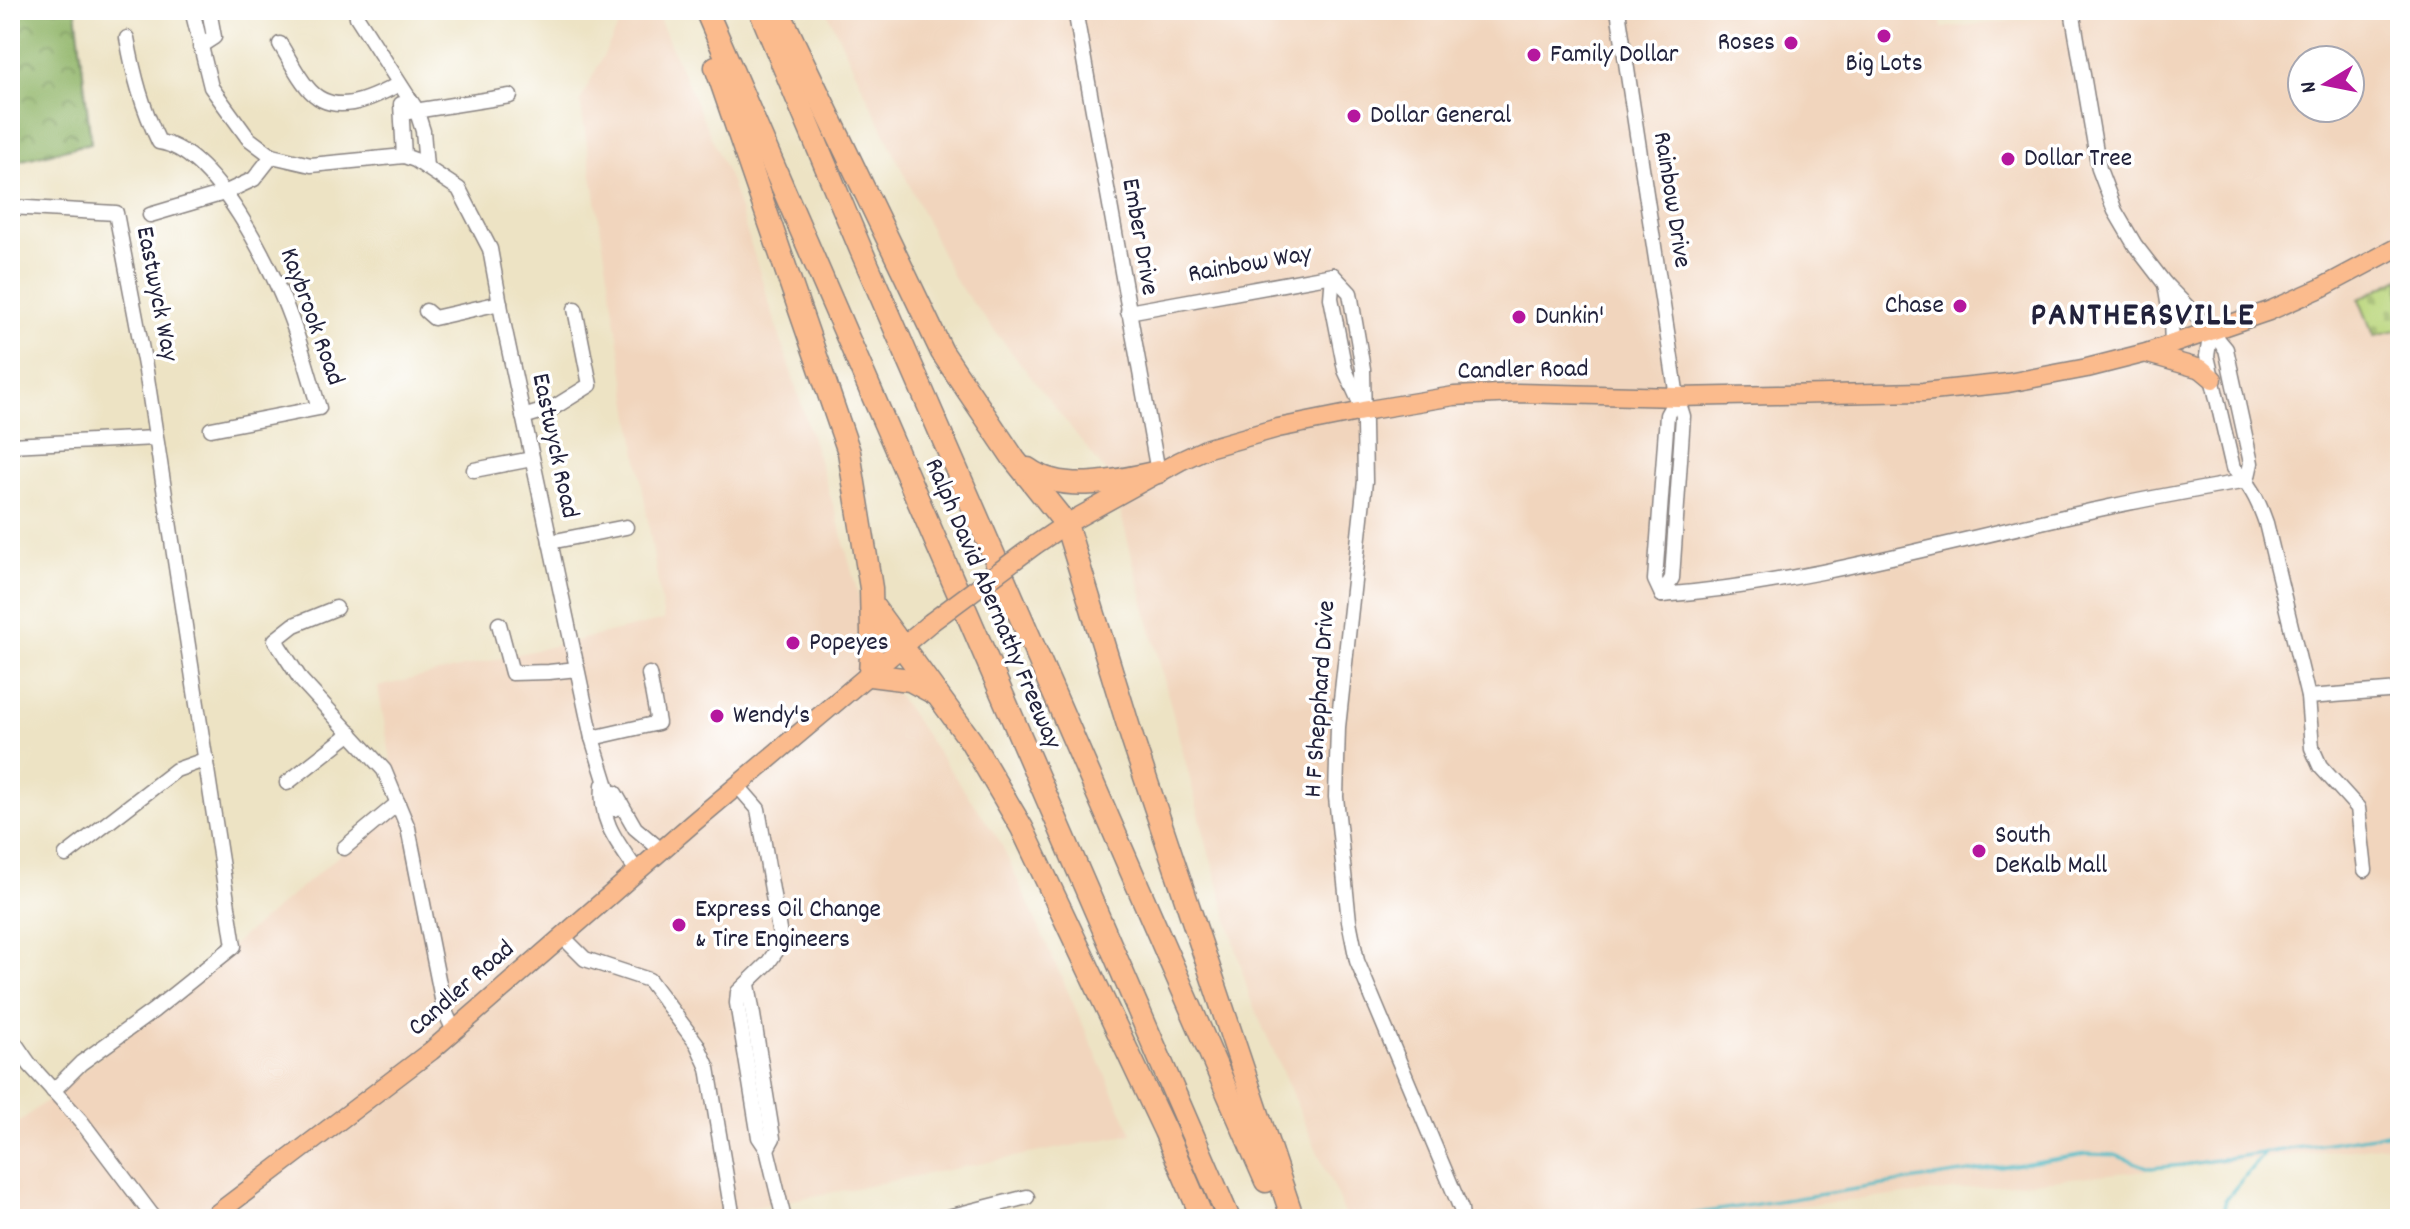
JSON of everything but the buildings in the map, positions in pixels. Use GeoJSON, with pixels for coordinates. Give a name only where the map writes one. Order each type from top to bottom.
{"type":"FeatureCollection","features":[{"type":"Feature","properties":{"kind":"highway"},"geometry":{"type":"LineString","coordinates":[[695,10],[849,452],[872,605],[870,675],[910,680],[936,694]]}},
{"type":"Feature","properties":{"kind":"highway","name":"Ralph David Abernathy Freeway"},"geometry":{"type":"LineString","coordinates":[[706,10],[1229,1219]]}},
{"type":"Feature","properties":{"kind":"highway","name":"Ralph David Abernathy Freeway"},"geometry":{"type":"LineString","coordinates":[[760,10],[861,250],[1282,1219]]}},
{"type":"Feature","properties":{"kind":"highway"},"geometry":{"type":"LineString","coordinates":[[778,10],[942,352],[1014,459],[1066,524],[1133,741],[1293,1219]]}},
{"type":"Feature","properties":{"kind":"highway"},"geometry":{"type":"LineString","coordinates":[[1014,459],[1035,475],[1053,482],[1120,481],[1158,472]]}},
{"type":"Feature","properties":{"kind":"highway"},"geometry":{"type":"LineString","coordinates":[[872,605],[971,741],[1022,828],[1165,1131],[1203,1219]]}},
{"type":"Feature","properties":{"kind":"main road","name":"Candler Road"},"geometry":{"type":"LineString","coordinates":[[210,1219],[429,1052],[661,850],[930,623],[1066,524],[1158,472],[1208,448],[1363,411],[1454,396],[1518,393],[1677,397],[1923,392],[2008,383],[2146,353],[2280,307],[2400,246]]}},
{"type":"Feature","properties":{"kind":"main road"},"geometry":{"type":"LineString","coordinates":[[2146,353],[2201,369],[2213,379]]}},
{"type":"Feature","properties":{"kind":"street"},"geometry":{"type":"LineString","coordinates":[[192,10],[211,87],[248,138],[272,156],[311,165],[404,156],[409,111]]}},
{"type":"Feature","properties":{"kind":"street"},"geometry":{"type":"LineString","coordinates":[[200,46],[214,37],[209,10]]}},
{"type":"Feature","properties":{"kind":"street"},"geometry":{"type":"LineString","coordinates":[[356,10],[357,17],[399,84],[409,111],[423,131],[426,167]]}},
{"type":"Feature","properties":{"kind":"street","name":"Ember Drive"},"geometry":{"type":"LineString","coordinates":[[1075,10],[1158,472]]}},
{"type":"Feature","properties":{"kind":"street","name":"Rainbow Drive"},"geometry":{"type":"LineString","coordinates":[[1618,10],[1677,397],[1683,416],[1672,578],[1662,595],[1743,587],[1956,543],[2108,507],[2247,481]]}},
{"type":"Feature","properties":{"kind":"street"},"geometry":{"type":"LineString","coordinates":[[2072,10],[2099,169],[2120,220],[2135,245],[2165,284],[2226,349],[2251,463],[2247,481]]}},
{"type":"Feature","properties":{"kind":"street","name":"Kaybrook Road"},"geometry":{"type":"LineString","coordinates":[[127,38],[135,81],[145,113],[159,142],[191,158],[224,193],[258,244],[291,318],[319,408],[211,429]]}},
{"type":"Feature","properties":{"kind":"street"},"geometry":{"type":"LineString","coordinates":[[280,44],[308,89],[323,102],[350,105],[371,99],[399,84]]}},
{"type":"Feature","properties":{"kind":"street"},"geometry":{"type":"LineString","coordinates":[[409,111],[510,96]]}},
{"type":"Feature","properties":{"kind":"street","name":"Eastwyck Way"},"geometry":{"type":"LineString","coordinates":[[150,215],[224,193],[254,179],[272,156]]}},
{"type":"Feature","properties":{"kind":"street","name":"Eastwyck Road"},"geometry":{"type":"LineString","coordinates":[[404,156],[459,189],[490,249],[577,669],[604,780],[601,803],[661,850]]}},
{"type":"Feature","properties":{"kind":"street","name":"Eastwyck Way"},"geometry":{"type":"LineString","coordinates":[[10,207],[116,213],[146,371],[234,946],[153,1011],[81,1063],[53,1091]]}},
{"type":"Feature","properties":{"kind":"street","name":"Rainbow Way"},"geometry":{"type":"LineString","coordinates":[[1128,312],[1333,275],[1331,298],[1345,370],[1363,411]]}},
{"type":"Feature","properties":{"kind":"street"},"geometry":{"type":"LineString","coordinates":[[2165,284],[2172,344]]}},
{"type":"Feature","properties":{"kind":"street"},"geometry":{"type":"LineString","coordinates":[[426,311],[434,318],[500,303]]}},
{"type":"Feature","properties":{"kind":"street"},"geometry":{"type":"LineString","coordinates":[[523,417],[553,408],[590,385],[575,309]]}},
{"type":"Feature","properties":{"kind":"street"},"geometry":{"type":"LineString","coordinates":[[2211,331],[2207,356],[2233,468],[2247,481],[2266,523],[2308,697],[2312,748],[2315,758],[2358,808],[2365,870]]}},
{"type":"Feature","properties":{"kind":"street","name":"H F Shepphard Drive"},"geometry":{"type":"LineString","coordinates":[[1363,411],[1365,481],[1338,727],[1336,797],[1349,921],[1357,961],[1462,1214]]}},
{"type":"Feature","properties":{"kind":"street"},"geometry":{"type":"LineString","coordinates":[[10,445],[156,438]]}},
{"type":"Feature","properties":{"kind":"street"},"geometry":{"type":"LineString","coordinates":[[474,470],[532,459]]}},
{"type":"Feature","properties":{"kind":"street"},"geometry":{"type":"LineString","coordinates":[[550,542],[626,527]]}},
{"type":"Feature","properties":{"kind":"street"},"geometry":{"type":"LineString","coordinates":[[336,608],[294,625],[275,640],[301,680],[384,770],[408,828],[444,1009],[454,1031]]}},
{"type":"Feature","properties":{"kind":"street"},"geometry":{"type":"LineString","coordinates":[[499,624],[512,673],[577,669]]}},
{"type":"Feature","properties":{"kind":"street"},"geometry":{"type":"LineString","coordinates":[[592,738],[658,723],[649,674]]}},
{"type":"Feature","properties":{"kind":"street"},"geometry":{"type":"LineString","coordinates":[[2308,697],[2400,690]]}},
{"type":"Feature","properties":{"kind":"street"},"geometry":{"type":"LineString","coordinates":[[287,783],[351,733]]}},
{"type":"Feature","properties":{"kind":"street"},"geometry":{"type":"LineString","coordinates":[[66,855],[176,770],[207,759]]}},
{"type":"Feature","properties":{"kind":"street","name":"Eastwyck Road"},"geometry":{"type":"LineString","coordinates":[[604,780],[618,796],[615,813],[619,844],[637,871]]}},
{"type":"Feature","properties":{"kind":"street"},"geometry":{"type":"LineString","coordinates":[[737,785],[758,809],[780,936],[777,950],[768,963],[738,992],[739,1021],[759,1137],[767,1149],[784,1219]]}},
{"type":"Feature","properties":{"kind":"street"},"geometry":{"type":"LineString","coordinates":[[344,848],[398,803]]}},
{"type":"Feature","properties":{"kind":"street"},"geometry":{"type":"LineString","coordinates":[[562,936],[585,959],[649,980],[697,1044],[708,1068],[733,1219]]}},
{"type":"Feature","properties":{"kind":"street"},"geometry":{"type":"LineString","coordinates":[[10,1036],[30,1065],[81,1121],[155,1219]]}},
{"type":"Feature","properties":{"kind":"street"},"geometry":{"type":"LineString","coordinates":[[940,1219],[1027,1197]]}},
{"type":"Feature","properties":{"kind":"shaded area"},"geometry":{"type":"Polygon","coordinates":[[[627,10],[655,10],[731,182],[836,514],[878,667],[1001,843],[1132,1134],[746,1209],[730,1219],[10,1219],[10,1129],[399,805],[378,687],[664,620],[580,101],[627,10]]]}},
{"type":"Feature","properties":{"kind":"shaded area"},"geometry":{"type":"Polygon","coordinates":[[[826,10],[1938,10],[1942,28],[2062,15],[2062,10],[2400,10],[2400,1144],[1701,1216],[1347,1219],[1250,998],[1112,480],[954,279],[826,10]]]}},
{"type":"Feature","properties":{"kind":"green space"},"geometry":{"type":"Polygon","coordinates":[[[10,10],[76,10],[91,143],[10,163],[10,10]]]}},
{"type":"Feature","properties":{"kind":"green space"},"geometry":{"type":"Polygon","coordinates":[[[2400,278],[2400,330],[2374,336],[2359,299],[2400,278]]]}},
{"type":"Feature","properties":{"kind":"waterway"},"geometry":{"type":"LineString","coordinates":[[1659,1219],[2087,1154],[2115,1155],[2150,1168],[2400,1132]]}},
{"type":"Feature","properties":{"kind":"waterway"},"geometry":{"type":"LineString","coordinates":[[2222,1219],[2226,1199],[2265,1152]]}},
{"type":"Feature","properties":{"kind":"place","name":"Big Lots"},"geometry":{"type":"Point","coordinates":[1884,36]}},
{"type":"Feature","properties":{"kind":"place","name":"Roses"},"geometry":{"type":"Point","coordinates":[1791,43]}},
{"type":"Feature","properties":{"kind":"place","name":"Family Dollar"},"geometry":{"type":"Point","coordinates":[1534,55]}},
{"type":"Feature","properties":{"kind":"place","name":"Dollar General"},"geometry":{"type":"Point","coordinates":[1354,116]}},
{"type":"Feature","properties":{"kind":"place","name":"Dollar Tree"},"geometry":{"type":"Point","coordinates":[2008,159]}},
{"type":"Feature","properties":{"kind":"place","name":"Chase"},"geometry":{"type":"Point","coordinates":[1960,306]}},
{"type":"Feature","properties":{"kind":"place","name":"Dunkin'"},"geometry":{"type":"Point","coordinates":[1519,317]}},
{"type":"Feature","properties":{"kind":"place","name":"Popeyes"},"geometry":{"type":"Point","coordinates":[793,643]}},
{"type":"Feature","properties":{"kind":"place","name":"Wendy's"},"geometry":{"type":"Point","coordinates":[717,716]}},
{"type":"Feature","properties":{"kind":"place","name":"South DeKalb Mall"},"geometry":{"type":"Point","coordinates":[1979,851]}},
{"type":"Feature","properties":{"kind":"place","name":"Express Oil Change & Tire Engineers"},"geometry":{"type":"Point","coordinates":[679,925]}},
{"type":"Feature","properties":{"kind":"district","name":"PANTHERSVILLE"},"geometry":{"type":"Point","coordinates":[2143,317]}}]}
